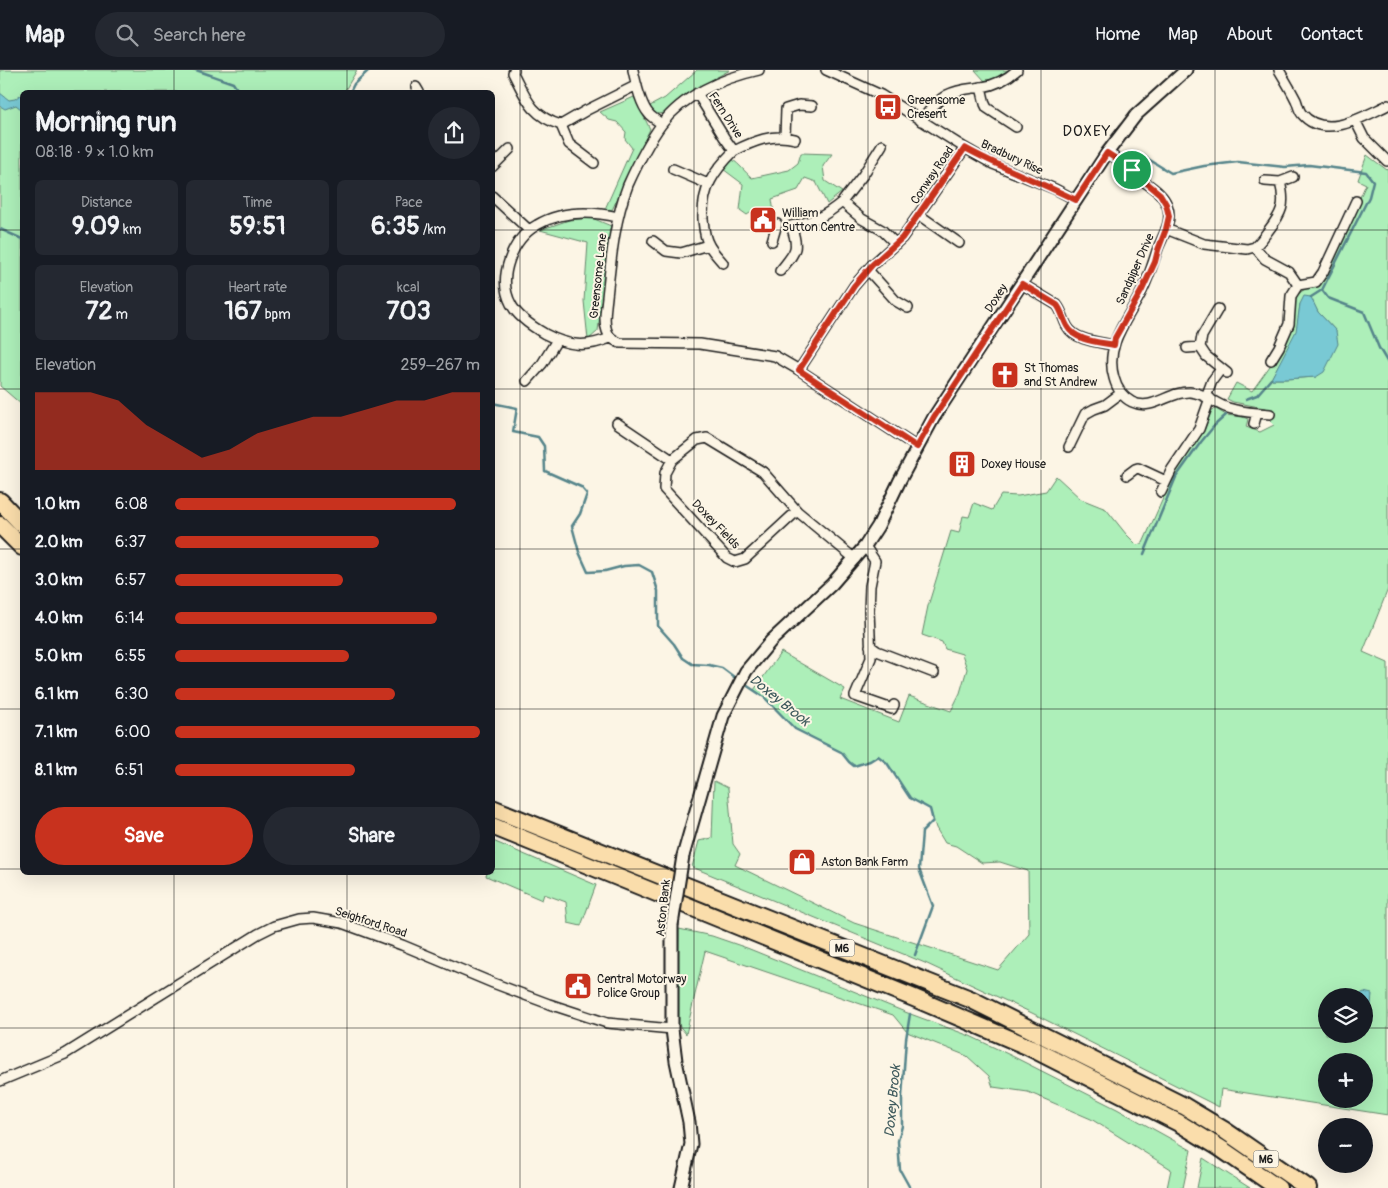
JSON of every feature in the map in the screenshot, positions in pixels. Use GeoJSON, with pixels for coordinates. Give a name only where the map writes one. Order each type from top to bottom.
{"type":"FeatureCollection","features":[{"type":"Feature","properties":{"kind":"highway"},"geometry":{"type":"LineString","coordinates":[[0,502],[20,522]]}},
{"type":"Feature","properties":{"kind":"highway"},"geometry":{"type":"LineString","coordinates":[[0,525],[20,545]]}},
{"type":"Feature","properties":{"kind":"highway","name":"M6"},"geometry":{"type":"LineString","coordinates":[[495,809],[970,999],[1184,1106],[1224,1130],[1308,1188]]}},
{"type":"Feature","properties":{"kind":"highway","name":"M6"},"geometry":{"type":"LineString","coordinates":[[495,827],[905,994],[1029,1047],[1179,1123],[1220,1148],[1278,1188]]}},
{"type":"Feature","properties":{"kind":"street"},"geometry":{"type":"LineString","coordinates":[[514,70],[513,73],[525,98],[536,112],[561,125],[636,85]]}},
{"type":"Feature","properties":{"kind":"street"},"geometry":{"type":"LineString","coordinates":[[633,70],[644,107],[649,114],[662,124]]}},
{"type":"Feature","properties":{"kind":"street","name":"Greensome Lane"},"geometry":{"type":"LineString","coordinates":[[610,338],[606,330],[605,319],[611,255],[618,217],[628,186],[642,158],[662,124],[697,93],[717,83],[758,70]]}},
{"type":"Feature","properties":{"kind":"street"},"geometry":{"type":"LineString","coordinates":[[826,70],[881,95],[965,148]]}},
{"type":"Feature","properties":{"kind":"street"},"geometry":{"type":"LineString","coordinates":[[921,121],[932,107],[948,95],[1001,81],[1017,70]]}},
{"type":"Feature","properties":{"kind":"street","name":"Doxey"},"geometry":{"type":"LineString","coordinates":[[855,559],[878,526],[934,417],[1107,153],[1136,115],[1186,70]]}},
{"type":"Feature","properties":{"kind":"street"},"geometry":{"type":"LineString","coordinates":[[1279,70],[1301,113],[1309,121],[1318,125],[1340,125],[1388,105]]}},
{"type":"Feature","properties":{"kind":"street"},"geometry":{"type":"LineString","coordinates":[[981,87],[987,108],[1016,127]]}},
{"type":"Feature","properties":{"kind":"street","name":"Fern Drive"},"geometry":{"type":"LineString","coordinates":[[697,93],[734,151]]}},
{"type":"Feature","properties":{"kind":"street"},"geometry":{"type":"LineString","coordinates":[[785,136],[786,109],[799,105],[812,106]]}},
{"type":"Feature","properties":{"kind":"street"},"geometry":{"type":"LineString","coordinates":[[1355,120],[1364,138],[1387,161]]}},
{"type":"Feature","properties":{"kind":"street"},"geometry":{"type":"LineString","coordinates":[[561,125],[569,144],[594,163]]}},
{"type":"Feature","properties":{"kind":"street","name":"Fern Drive"},"geometry":{"type":"LineString","coordinates":[[723,263],[708,244],[704,234],[703,211],[708,184],[719,166],[734,151],[761,139],[785,136],[795,139]]}},
{"type":"Feature","properties":{"kind":"street"},"geometry":{"type":"LineString","coordinates":[[780,271],[793,254],[797,241],[791,226],[810,222],[829,213],[842,202],[863,175],[882,145]]}},
{"type":"Feature","properties":{"kind":"street","name":"Bradbury Rise"},"geometry":{"type":"LineString","coordinates":[[965,148],[993,164],[1055,189],[1076,200]]}},
{"type":"Feature","properties":{"kind":"street","name":"Conway Road"},"geometry":{"type":"LineString","coordinates":[[799,370],[854,286],[896,244],[919,215],[965,148]]}},
{"type":"Feature","properties":{"kind":"street"},"geometry":{"type":"LineString","coordinates":[[495,164],[510,149]]}},
{"type":"Feature","properties":{"kind":"street","name":"Sandpiper Drive"},"geometry":{"type":"LineString","coordinates":[[1107,153],[1132,170],[1157,191],[1166,204],[1169,216],[1155,262],[1142,290],[1115,338],[1111,356],[1112,374],[1121,393]]}},
{"type":"Feature","properties":{"kind":"street"},"geometry":{"type":"LineString","coordinates":[[502,157],[510,165]]}},
{"type":"Feature","properties":{"kind":"street"},"geometry":{"type":"LineString","coordinates":[[673,169],[708,184]]}},
{"type":"Feature","properties":{"kind":"street"},"geometry":{"type":"LineString","coordinates":[[1265,181],[1280,182],[1294,177]]}},
{"type":"Feature","properties":{"kind":"street"},"geometry":{"type":"LineString","coordinates":[[1166,229],[1204,244],[1247,249],[1254,247],[1276,220],[1282,209],[1283,198],[1280,182]]}},
{"type":"Feature","properties":{"kind":"street"},"geometry":{"type":"LineString","coordinates":[[495,199],[528,230]]}},
{"type":"Feature","properties":{"kind":"street"},"geometry":{"type":"LineString","coordinates":[[1271,360],[1279,348],[1289,324],[1291,296],[1298,285],[1316,282],[1323,272],[1356,201]]}},
{"type":"Feature","properties":{"kind":"street"},"geometry":{"type":"LineString","coordinates":[[842,202],[862,219],[882,230],[896,244]]}},
{"type":"Feature","properties":{"kind":"street"},"geometry":{"type":"LineString","coordinates":[[618,217],[595,213],[568,214],[550,218],[528,230],[512,255],[505,271],[506,288],[511,305],[522,317],[556,340],[576,345],[589,345],[610,338],[620,343],[628,344],[700,344],[775,356],[917,447]]}},
{"type":"Feature","properties":{"kind":"street","name":"Conway Road"},"geometry":{"type":"LineString","coordinates":[[919,215],[959,243]]}},
{"type":"Feature","properties":{"kind":"street"},"geometry":{"type":"LineString","coordinates":[[772,241],[777,224]]}},
{"type":"Feature","properties":{"kind":"street"},"geometry":{"type":"LineString","coordinates":[[653,241],[666,251],[682,253],[708,244]]}},
{"type":"Feature","properties":{"kind":"street"},"geometry":{"type":"LineString","coordinates":[[1254,247],[1265,259],[1289,272],[1298,285]]}},
{"type":"Feature","properties":{"kind":"street"},"geometry":{"type":"LineString","coordinates":[[868,270],[896,301],[908,308]]}},
{"type":"Feature","properties":{"kind":"street"},"geometry":{"type":"LineString","coordinates":[[1022,284],[1057,305],[1073,333],[1083,338],[1114,345]]}},
{"type":"Feature","properties":{"kind":"street"},"geometry":{"type":"LineString","coordinates":[[1161,492],[1181,455],[1199,429],[1212,381],[1224,371],[1206,356],[1200,346],[1202,336],[1218,309]]}},
{"type":"Feature","properties":{"kind":"street"},"geometry":{"type":"LineString","coordinates":[[526,381],[542,364],[556,340]]}},
{"type":"Feature","properties":{"kind":"street"},"geometry":{"type":"LineString","coordinates":[[1187,348],[1200,346]]}},
{"type":"Feature","properties":{"kind":"street"},"geometry":{"type":"LineString","coordinates":[[1069,447],[1085,414],[1105,405],[1121,393],[1130,401],[1142,405],[1157,403],[1173,395],[1190,392],[1228,408],[1270,414]]}},
{"type":"Feature","properties":{"kind":"street"},"geometry":{"type":"LineString","coordinates":[[1254,424],[1257,413]]}},
{"type":"Feature","properties":{"kind":"street"},"geometry":{"type":"LineString","coordinates":[[617,423],[672,460],[697,440],[707,438],[763,472],[798,511],[855,559]]}},
{"type":"Feature","properties":{"kind":"street","name":"Doxey Fields"},"geometry":{"type":"LineString","coordinates":[[672,460],[665,473],[664,489],[727,558],[735,562],[745,559],[798,511]]}},
{"type":"Feature","properties":{"kind":"street"},"geometry":{"type":"LineString","coordinates":[[1127,475],[1138,468],[1166,480]]}},
{"type":"Feature","properties":{"kind":"street"},"geometry":{"type":"LineString","coordinates":[[865,546],[875,561],[868,611],[871,658],[855,696],[892,709],[894,705]]}},
{"type":"Feature","properties":{"kind":"street","name":"Aston Bank"},"geometry":{"type":"LineString","coordinates":[[681,1188],[691,1144],[689,1122],[676,1061],[672,1029],[672,925],[683,856],[723,716],[746,671],[771,640],[832,584],[855,559]]}},
{"type":"Feature","properties":{"kind":"street"},"geometry":{"type":"LineString","coordinates":[[870,646],[877,651],[934,673]]}},
{"type":"Feature","properties":{"kind":"street","name":"Seighford Road"},"geometry":{"type":"LineString","coordinates":[[0,1081],[65,1054],[258,934],[299,919],[313,918],[342,923],[402,945],[493,983],[607,1023],[672,1029]]}},
{"type":"Feature","properties":{"kind":"green space"},"geometry":{"type":"Polygon","coordinates":[[[0,70],[357,70],[345,90],[20,90],[20,403],[0,386],[0,70]]]}},
{"type":"Feature","properties":{"kind":"green space"},"geometry":{"type":"Polygon","coordinates":[[[697,70],[730,70],[683,96],[665,113],[658,114],[652,111],[650,106],[665,98],[697,70]]]}},
{"type":"Feature","properties":{"kind":"green space"},"geometry":{"type":"Polygon","coordinates":[[[975,70],[1009,70],[996,78],[985,81],[975,70]]]}},
{"type":"Feature","properties":{"kind":"green space"},"geometry":{"type":"Polygon","coordinates":[[[634,97],[650,129],[612,210],[605,209],[632,148],[625,139],[626,132],[617,122],[609,120],[600,112],[634,97]]]}},
{"type":"Feature","properties":{"kind":"green space"},"geometry":{"type":"Polygon","coordinates":[[[801,153],[832,154],[823,166],[825,181],[842,192],[827,204],[816,182],[805,178],[798,190],[772,199],[774,213],[757,208],[747,215],[740,210],[743,184],[723,169],[732,159],[752,178],[789,170],[798,163],[801,153]]]}},
{"type":"Feature","properties":{"kind":"green space"},"geometry":{"type":"Polygon","coordinates":[[[1367,155],[1388,169],[1388,589],[1363,652],[1388,663],[1388,1115],[1343,1108],[1373,1108],[1373,1053],[1318,1053],[1318,1104],[1221,1089],[1219,1107],[1032,1013],[925,963],[692,867],[699,841],[712,838],[714,781],[728,788],[733,844],[740,854],[735,865],[854,923],[998,970],[1029,934],[1028,871],[1000,862],[982,863],[956,846],[945,843],[936,828],[930,809],[910,798],[887,763],[878,756],[870,761],[854,766],[841,752],[795,729],[764,697],[754,690],[781,652],[845,689],[840,699],[899,722],[909,696],[951,711],[960,693],[967,669],[962,654],[945,649],[942,642],[922,635],[928,606],[951,531],[959,533],[963,516],[969,517],[974,503],[992,510],[1001,495],[1018,496],[1046,491],[1056,476],[1081,499],[1106,509],[1137,545],[1143,543],[1174,474],[1205,428],[1212,410],[1216,409],[1226,415],[1248,419],[1246,427],[1260,432],[1274,425],[1269,420],[1270,409],[1233,402],[1227,399],[1236,383],[1252,391],[1275,359],[1293,298],[1326,273],[1366,184],[1358,180],[1367,155]],[[1310,297],[1300,304],[1297,331],[1271,379],[1316,377],[1336,331],[1318,312],[1310,297]]]}},
{"type":"Feature","properties":{"kind":"green space"},"geometry":{"type":"Polygon","coordinates":[[[592,218],[611,226],[598,331],[588,340],[584,301],[588,243],[540,230],[569,220],[592,218]]]}},
{"type":"Feature","properties":{"kind":"green space"},"geometry":{"type":"Polygon","coordinates":[[[495,842],[596,885],[581,926],[568,923],[566,902],[544,894],[542,900],[486,876],[495,875],[495,842]]]}},
{"type":"Feature","properties":{"kind":"green space"},"geometry":{"type":"Polygon","coordinates":[[[679,929],[712,936],[747,948],[905,1012],[970,1036],[1117,1109],[1191,1150],[1183,1188],[1167,1188],[1171,1169],[1091,1119],[1028,1092],[993,1087],[989,1076],[967,1056],[907,1032],[893,1015],[705,951],[686,1034],[677,1023],[679,929]]]}},
{"type":"Feature","properties":{"kind":"green space"},"geometry":{"type":"Polygon","coordinates":[[[1203,1158],[1250,1188],[1197,1188],[1203,1158]]]}},
{"type":"Feature","properties":{"kind":"water"},"geometry":{"type":"Polygon","coordinates":[[[0,93],[9,100],[15,99],[20,95],[20,108],[16,105],[5,109],[0,106],[0,93]]]}},
{"type":"Feature","properties":{"kind":"water"},"geometry":{"type":"Polygon","coordinates":[[[1304,296],[1311,297],[1318,312],[1336,331],[1338,344],[1324,372],[1316,377],[1271,379],[1296,331],[1300,304],[1304,296]]]}},
{"type":"Feature","properties":{"kind":"waterway"},"geometry":{"type":"LineString","coordinates":[[196,70],[233,83],[238,90]]}},
{"type":"Feature","properties":{"kind":"waterway","name":"Doxey Brook"},"geometry":{"type":"LineString","coordinates":[[351,90],[354,84],[369,70]]}},
{"type":"Feature","properties":{"kind":"waterway"},"geometry":{"type":"LineString","coordinates":[[1145,157],[1171,173],[1204,166],[1238,162],[1285,167],[1309,165],[1366,172],[1373,181],[1369,197],[1322,290],[1311,297]]}},
{"type":"Feature","properties":{"kind":"waterway"},"geometry":{"type":"LineString","coordinates":[[0,229],[20,238]]}},
{"type":"Feature","properties":{"kind":"waterway"},"geometry":{"type":"LineString","coordinates":[[1322,290],[1328,298],[1364,312],[1379,348],[1388,363]]}},
{"type":"Feature","properties":{"kind":"waterway"},"geometry":{"type":"LineString","coordinates":[[1246,399],[1257,395],[1271,379]]}},
{"type":"Feature","properties":{"kind":"waterway","name":"Doxey Brook"},"geometry":{"type":"LineString","coordinates":[[495,404],[517,408],[513,432],[538,437],[544,446],[545,471],[581,487],[587,494],[580,514],[572,526],[579,552],[588,572],[639,565],[652,572],[658,591],[658,626],[674,644],[683,658],[692,664],[722,668],[738,680]]}},
{"type":"Feature","properties":{"kind":"waterway"},"geometry":{"type":"LineString","coordinates":[[1144,554],[1176,477],[1201,442],[1226,415]]}},
{"type":"Feature","properties":{"kind":"waterway","name":"Doxey Brook"},"geometry":{"type":"LineString","coordinates":[[743,683],[764,697],[795,729],[841,752],[854,766],[870,761],[878,756],[887,763],[910,798],[930,809],[933,821],[922,832],[919,869],[933,906],[915,955]]}},
{"type":"Feature","properties":{"kind":"waterway","name":"Doxey Brook"},"geometry":{"type":"LineString","coordinates":[[910,1014],[906,1039],[902,1126],[898,1141],[900,1170],[910,1188]]}},
{"type":"Feature","properties":{"kind":"place","name":"Greensome Cresent"},"geometry":{"type":"Point","coordinates":[888,107]}},
{"type":"Feature","properties":{"kind":"place","name":"William Sutton Centre"},"geometry":{"type":"Point","coordinates":[763,220]}},
{"type":"Feature","properties":{"kind":"place","name":"St Thomas and St Andrew"},"geometry":{"type":"Point","coordinates":[1005,375]}},
{"type":"Feature","properties":{"kind":"place","name":"Doxey House"},"geometry":{"type":"Point","coordinates":[962,464]}},
{"type":"Feature","properties":{"kind":"place","name":"Aston Bank Farm"},"geometry":{"type":"Point","coordinates":[802,862]}},
{"type":"Feature","properties":{"kind":"place","name":"Central Motorway Police Group"},"geometry":{"type":"Point","coordinates":[578,986]}},
{"type":"Feature","properties":{"kind":"district","name":"DOXEY"},"geometry":{"type":"Point","coordinates":[1087,131]}},
{"type":"Feature","properties":{"kind":"route"},"geometry":{"type":"LineString","coordinates":[[965,148],[993,164],[1055,189],[1076,200],[1107,153],[1132,170],[1163,198],[1169,216],[1155,262],[1142,290],[1115,338],[1114,345],[1083,338],[1073,333],[1057,305],[1022,284],[934,417],[917,447],[799,370],[854,286],[872,265],[902,238],[965,148]]}}]}
